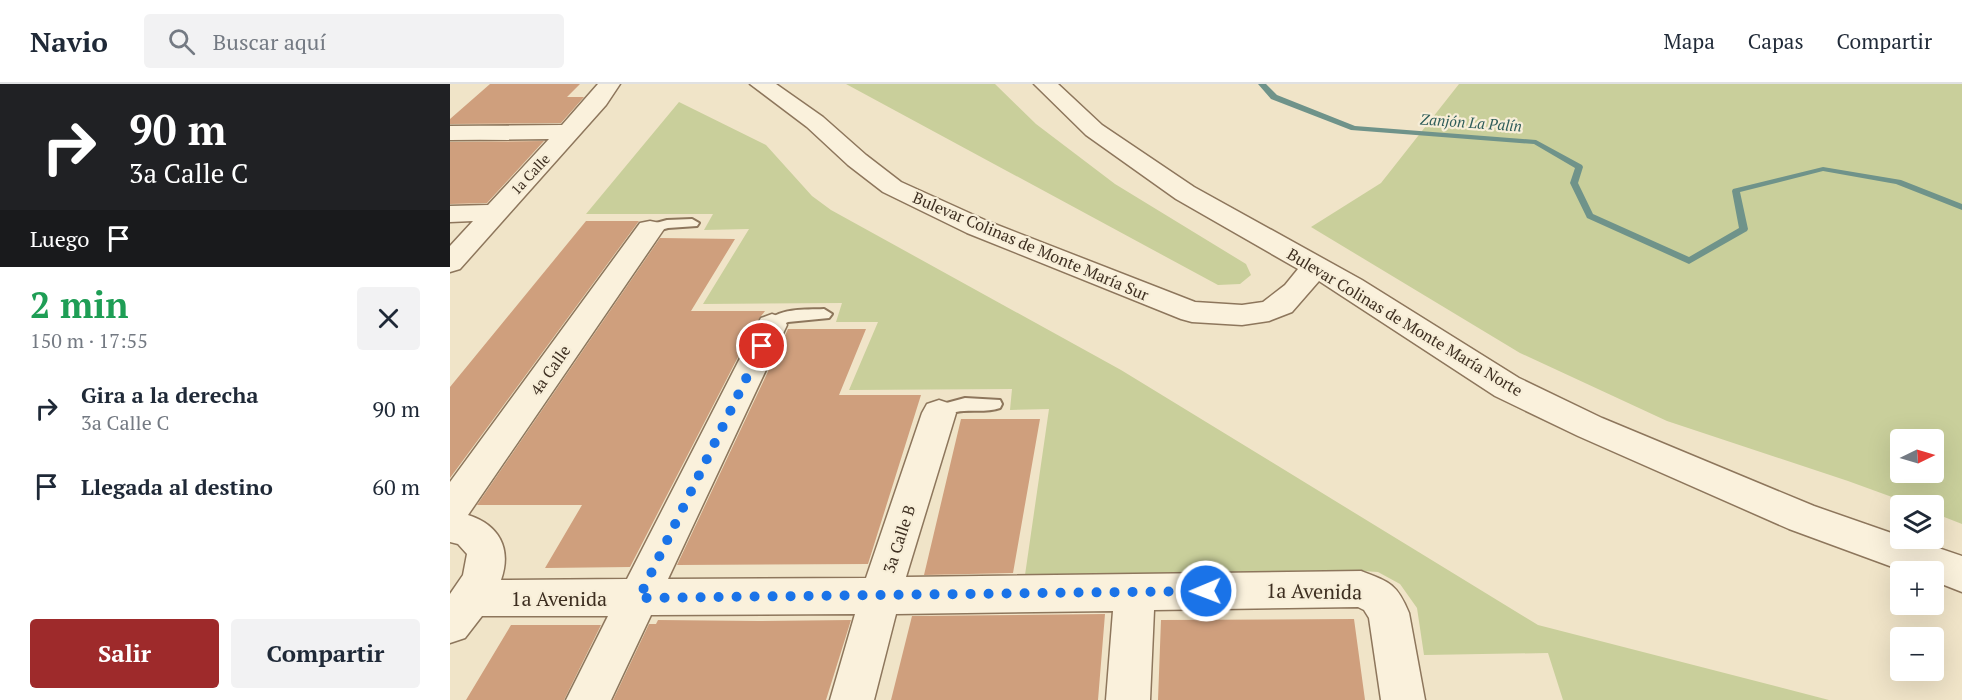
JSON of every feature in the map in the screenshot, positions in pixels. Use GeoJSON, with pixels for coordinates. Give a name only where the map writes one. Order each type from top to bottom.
{"type":"FeatureCollection","features":[{"type":"Feature","properties":{"kind":"street","name":"1a Calle"},"geometry":{"type":"LineString","coordinates":[[450,263],[569,132],[609,84]]}},
{"type":"Feature","properties":{"kind":"street","name":"Bulevar Colinas de Monte María Sur"},"geometry":{"type":"LineString","coordinates":[[761,84],[815,122],[857,160],[892,187],[977,227],[1192,312],[1242,315],[1269,311],[1281,305],[1295,292],[1316,266]]}},
{"type":"Feature","properties":{"kind":"street","name":"Bulevar Colinas de Monte María Norte"},"geometry":{"type":"LineString","coordinates":[[1045,84],[1094,130],[1185,193],[1316,266],[1507,387],[1569,417],[1802,519],[1962,574]]}},
{"type":"Feature","properties":{"kind":"street"},"geometry":{"type":"LineString","coordinates":[[450,132],[569,132]]}},
{"type":"Feature","properties":{"kind":"street"},"geometry":{"type":"LineString","coordinates":[[450,214],[493,213]]}},
{"type":"Feature","properties":{"kind":"street","name":"4a Calle"},"geometry":{"type":"LineString","coordinates":[[450,511],[650,229]]}},
{"type":"Feature","properties":{"kind":"street"},"geometry":{"type":"LineString","coordinates":[[588,700],[772,325]]}},
{"type":"Feature","properties":{"kind":"street","name":"3a Calle B"},"geometry":{"type":"LineString","coordinates":[[852,700],[880,596],[939,413]]}},
{"type":"Feature","properties":{"kind":"street"},"geometry":{"type":"LineString","coordinates":[[450,526],[471,533],[483,545],[486,554],[484,574],[461,611]]}},
{"type":"Feature","properties":{"kind":"street","name":"1a Avenida"},"geometry":{"type":"LineString","coordinates":[[461,611],[639,598],[1361,589],[1378,597],[1389,614],[1404,700]]}},
{"type":"Feature","properties":{"kind":"street"},"geometry":{"type":"LineString","coordinates":[[1128,700],[1135,592]]}},
{"type":"Feature","properties":{"kind":"lane"},"geometry":{"type":"LineString","coordinates":[[650,229],[667,224],[692,223]]}},
{"type":"Feature","properties":{"kind":"lane"},"geometry":{"type":"LineString","coordinates":[[772,325],[784,317],[824,314]]}},
{"type":"Feature","properties":{"kind":"lane"},"geometry":{"type":"LineString","coordinates":[[939,413],[944,409],[959,405],[994,404]]}},
{"type":"Feature","properties":{"kind":"green space"},"geometry":{"type":"Polygon","coordinates":[[[846,84],[995,84],[1036,124],[1115,184],[1246,264],[1251,275],[1240,284],[1218,285],[846,84]]]}},
{"type":"Feature","properties":{"kind":"green space"},"geometry":{"type":"Polygon","coordinates":[[[1459,84],[1962,84],[1962,524],[1944,517],[1944,495],[1890,496],[1667,421],[1520,353],[1311,227],[1381,183],[1459,84]]]}},
{"type":"Feature","properties":{"kind":"green space"},"geometry":{"type":"Polygon","coordinates":[[[679,102],[766,145],[812,196],[831,210],[1121,370],[1538,625],[1829,700],[1563,700],[1548,653],[1424,655],[1417,608],[1400,584],[1378,572],[1348,570],[1025,575],[1049,409],[1010,410],[1012,389],[849,390],[878,322],[836,322],[842,303],[703,304],[749,229],[704,230],[713,214],[586,214],[679,102]]]}},
{"type":"Feature","properties":{"kind":"building"},"geometry":{"type":"Polygon","coordinates":[[[490,84],[580,84],[567,97],[584,97],[561,123],[450,124],[450,119],[490,84]]]}},
{"type":"Feature","properties":{"kind":"building"},"geometry":{"type":"Polygon","coordinates":[[[544,141],[487,203],[450,204],[450,142],[544,141]]]}},
{"type":"Feature","properties":{"kind":"building"},"geometry":{"type":"Polygon","coordinates":[[[586,221],[639,221],[450,478],[450,387],[586,221]]]}},
{"type":"Feature","properties":{"kind":"building"},"geometry":{"type":"Polygon","coordinates":[[[660,238],[735,239],[691,311],[765,311],[755,324],[630,567],[545,568],[582,505],[477,505],[660,238]]]}},
{"type":"Feature","properties":{"kind":"building"},"geometry":{"type":"Polygon","coordinates":[[[788,329],[866,329],[839,395],[921,395],[868,564],[677,565],[788,329]]]}},
{"type":"Feature","properties":{"kind":"building"},"geometry":{"type":"Polygon","coordinates":[[[961,419],[1040,419],[1013,573],[924,575],[961,419]]]}},
{"type":"Feature","properties":{"kind":"building"},"geometry":{"type":"Polygon","coordinates":[[[1105,614],[1098,700],[891,700],[912,616],[1105,614]]]}},
{"type":"Feature","properties":{"kind":"building"},"geometry":{"type":"Polygon","coordinates":[[[1354,619],[1365,700],[1158,700],[1161,620],[1354,619]]]}},
{"type":"Feature","properties":{"kind":"building"},"geometry":{"type":"Polygon","coordinates":[[[658,620],[851,620],[826,700],[613,700],[649,624],[656,624],[658,620]]]}},
{"type":"Feature","properties":{"kind":"building"},"geometry":{"type":"Polygon","coordinates":[[[511,625],[601,625],[564,700],[466,700],[511,625]]]}},
{"type":"Feature","properties":{"kind":"waterway","name":"Zanjón La Palín"},"geometry":{"type":"LineString","coordinates":[[1262,84],[1274,97],[1354,128],[1536,142],[1579,167],[1574,183],[1590,216],[1689,261],[1744,229],[1736,191],[1823,169],[1898,182],[1962,207]]}},
{"type":"Feature","properties":{"kind":"route"},"geometry":{"type":"LineString","coordinates":[[762,346],[639,598],[1206,591]]}}]}
